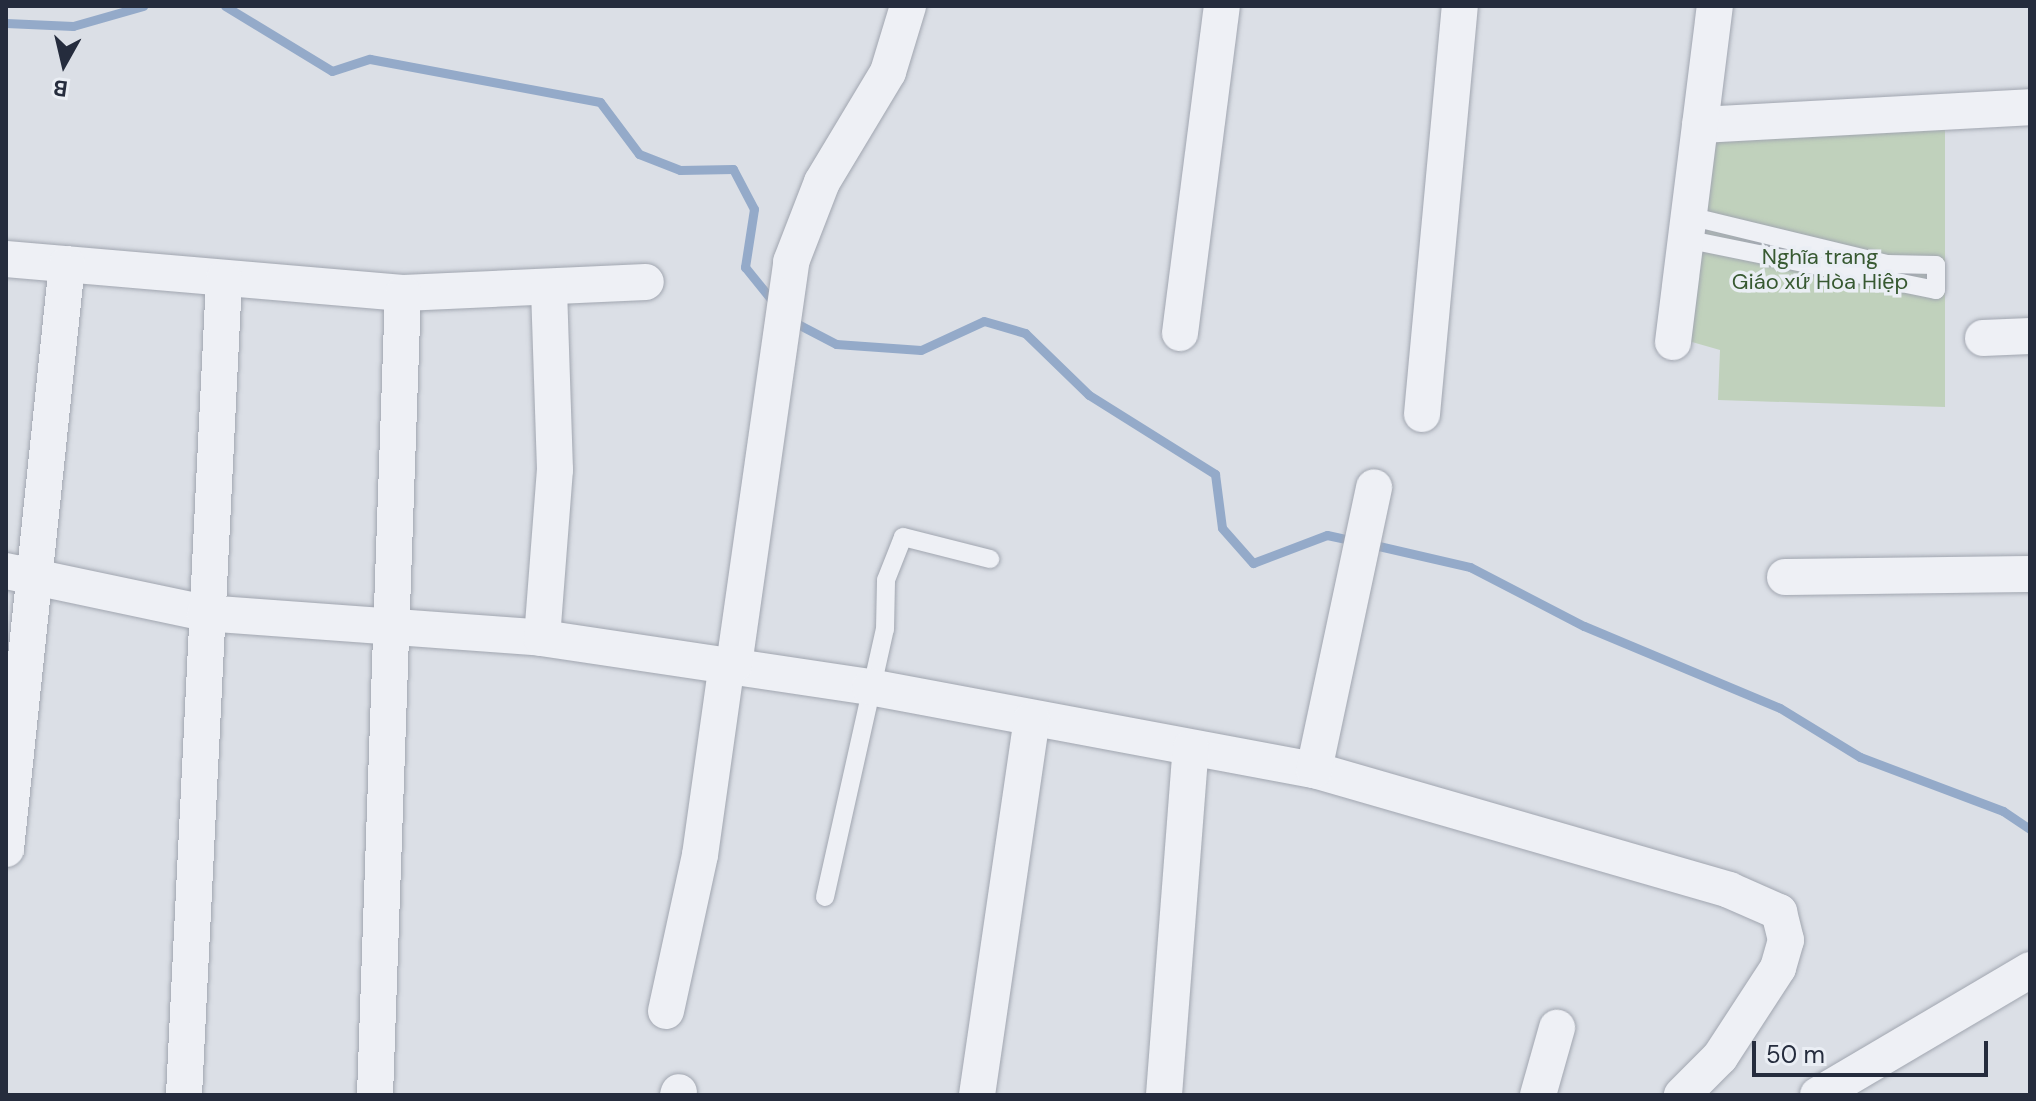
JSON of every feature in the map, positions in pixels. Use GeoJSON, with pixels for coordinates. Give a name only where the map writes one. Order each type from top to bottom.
{"type":"FeatureCollection","features":[{"type":"Feature","properties":{"kind":"street"},"geometry":{"type":"LineString","coordinates":[[666,1011],[700,855],[791,262],[822,182],[888,72],[908,6]]}},
{"type":"Feature","properties":{"kind":"street"},"geometry":{"type":"LineString","coordinates":[[1180,333],[1222,6]]}},
{"type":"Feature","properties":{"kind":"street"},"geometry":{"type":"LineString","coordinates":[[1422,414],[1460,6]]}},
{"type":"Feature","properties":{"kind":"street"},"geometry":{"type":"LineString","coordinates":[[1673,342],[1715,6]]}},
{"type":"Feature","properties":{"kind":"street"},"geometry":{"type":"LineString","coordinates":[[1700,125],[2030,107]]}},
{"type":"Feature","properties":{"kind":"street"},"geometry":{"type":"LineString","coordinates":[[6,259],[403,293],[549,289],[646,282]]}},
{"type":"Feature","properties":{"kind":"street"},"geometry":{"type":"LineString","coordinates":[[6,849],[20,574],[67,264]]}},
{"type":"Feature","properties":{"kind":"street"},"geometry":{"type":"LineString","coordinates":[[184,1095],[205,613],[224,279]]}},
{"type":"Feature","properties":{"kind":"street"},"geometry":{"type":"LineString","coordinates":[[542,638],[555,470],[549,289]]}},
{"type":"Feature","properties":{"kind":"street"},"geometry":{"type":"LineString","coordinates":[[375,1095],[394,627],[403,293]]}},
{"type":"Feature","properties":{"kind":"street"},"geometry":{"type":"LineString","coordinates":[[1983,338],[2030,336]]}},
{"type":"Feature","properties":{"kind":"street"},"geometry":{"type":"LineString","coordinates":[[1314,770],[1370,504]]}},
{"type":"Feature","properties":{"kind":"street"},"geometry":{"type":"LineString","coordinates":[[20,574],[205,613],[542,638],[870,687],[1314,770],[1729,890],[1779,912],[1786,940],[1778,968],[1720,1057],[1682,1095]]}},
{"type":"Feature","properties":{"kind":"street"},"geometry":{"type":"LineString","coordinates":[[1785,577],[2030,574]]}},
{"type":"Feature","properties":{"kind":"street"},"geometry":{"type":"LineString","coordinates":[[977,1095],[1032,719]]}},
{"type":"Feature","properties":{"kind":"street"},"geometry":{"type":"LineString","coordinates":[[1164,1095],[1191,748]]}},
{"type":"Feature","properties":{"kind":"street"},"geometry":{"type":"LineString","coordinates":[[1818,1095],[2030,970]]}},
{"type":"Feature","properties":{"kind":"street"},"geometry":{"type":"LineString","coordinates":[[1538,1095],[1557,1028]]}},
{"type":"Feature","properties":{"kind":"lane"},"geometry":{"type":"LineString","coordinates":[[1686,228],[1772,237],[1823,249],[1872,270],[1818,268],[1767,257],[1686,228]]}},
{"type":"Feature","properties":{"kind":"lane"},"geometry":{"type":"LineString","coordinates":[[1767,257],[1772,237]]}},
{"type":"Feature","properties":{"kind":"lane"},"geometry":{"type":"LineString","coordinates":[[1818,268],[1823,249]]}},
{"type":"Feature","properties":{"kind":"lane"},"geometry":{"type":"LineString","coordinates":[[825,897],[885,629],[886,580],[903,537],[990,559]]}},
{"type":"Feature","properties":{"kind":"green space","name":"Nghĩa trang Giáo xứ Hòa Hiệp"},"geometry":{"type":"Polygon","coordinates":[[[1945,123],[1945,407],[1718,400],[1720,350],[1685,340],[1710,136],[1945,123]]]}},
{"type":"Feature","properties":{"kind":"waterway"},"geometry":{"type":"LineString","coordinates":[[6,23],[73,26],[143,6]]}},
{"type":"Feature","properties":{"kind":"waterway"},"geometry":{"type":"LineString","coordinates":[[225,6],[332,71],[370,59],[600,102],[639,154],[680,170],[733,169],[754,209],[745,267],[775,304]]}},
{"type":"Feature","properties":{"kind":"waterway"},"geometry":{"type":"LineString","coordinates":[[790,320],[836,344],[921,350],[984,321],[1025,333],[1089,395],[1215,474],[1222,528],[1253,563],[1327,535],[1355,541]]}},
{"type":"Feature","properties":{"kind":"waterway"},"geometry":{"type":"LineString","coordinates":[[1370,544],[1470,567],[1584,626],[1780,708],[1860,757],[2003,811],[2030,829]]}}]}
